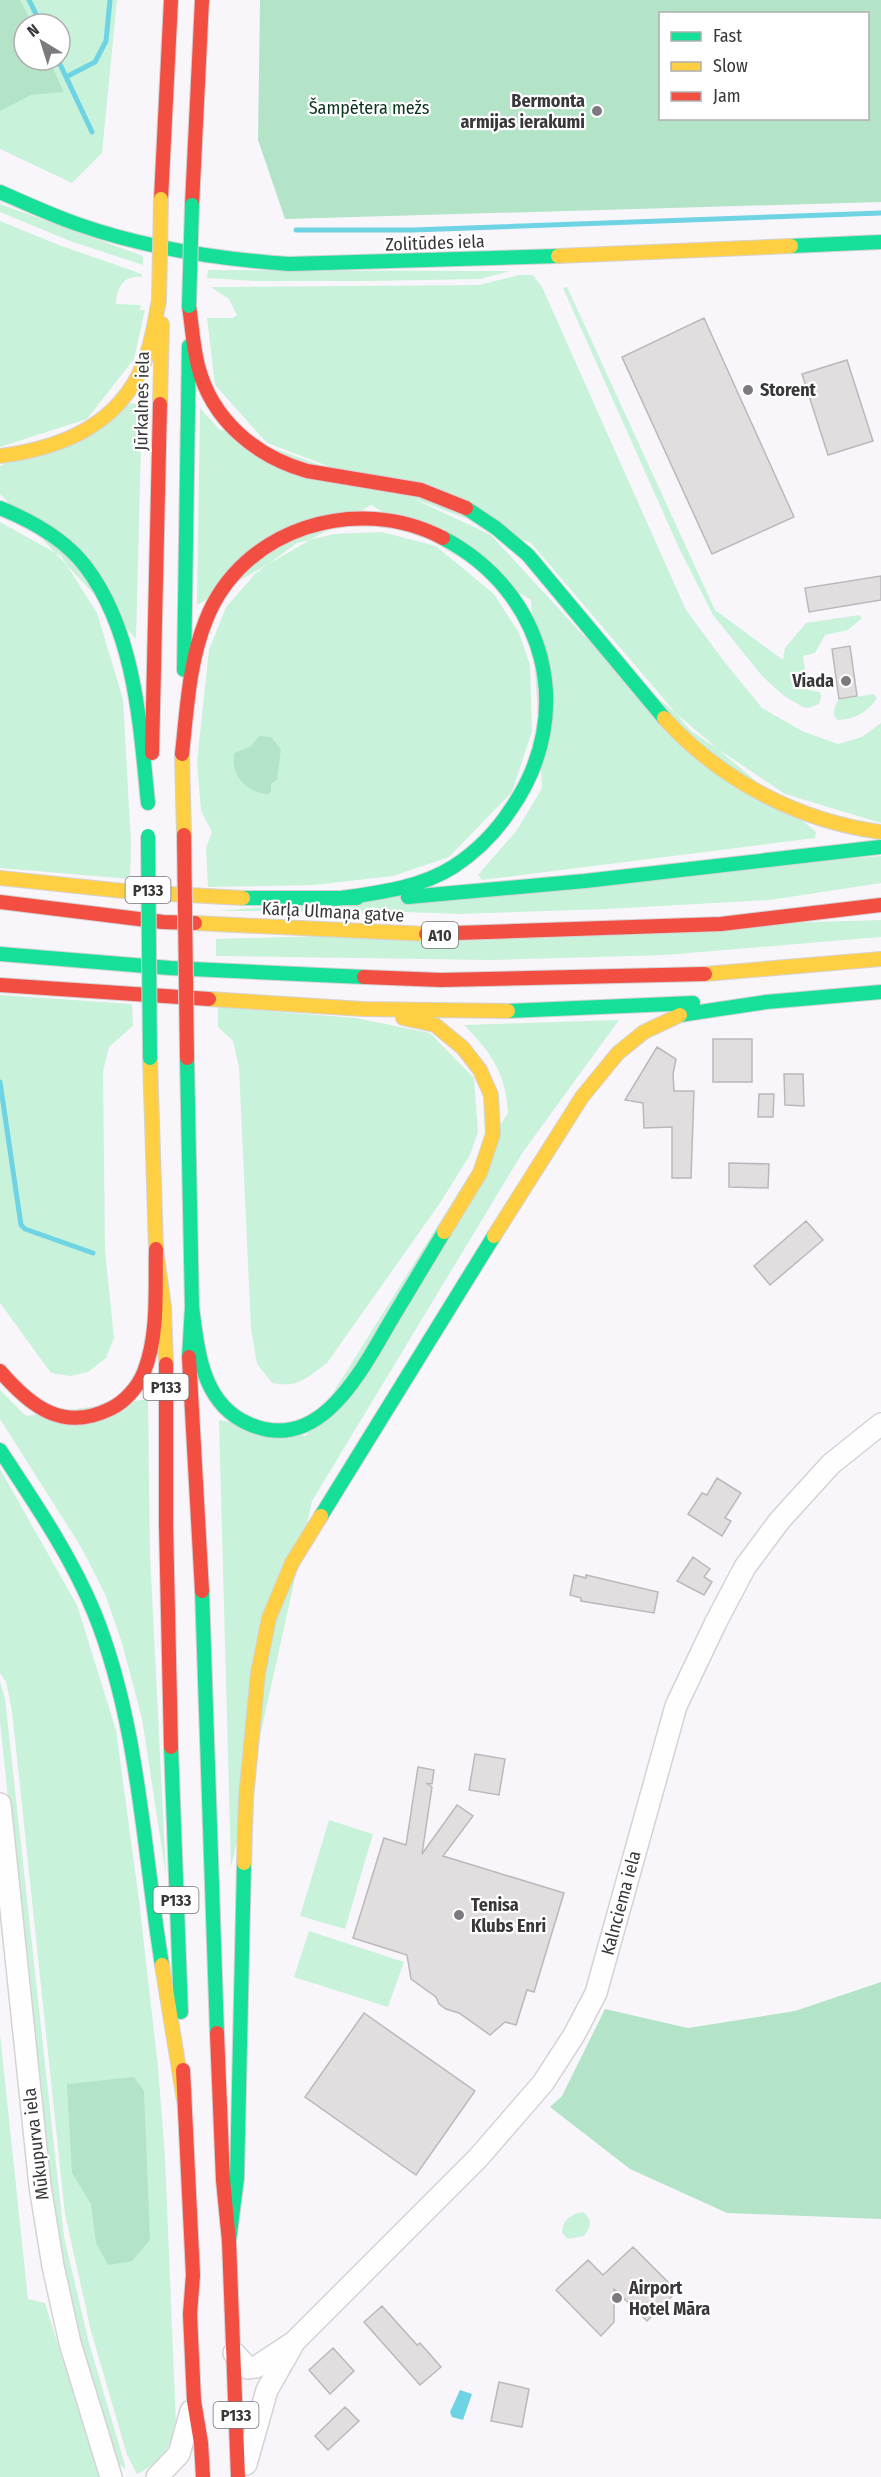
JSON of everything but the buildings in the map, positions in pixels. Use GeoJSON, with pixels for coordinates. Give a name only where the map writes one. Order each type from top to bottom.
{"type":"FeatureCollection","features":[{"type":"Feature","properties":{"kind":"main road","name":"Jūrkalnes iela"},"geometry":{"type":"LineString","coordinates":[[148,819],[155,694],[162,324],[159,300],[161,199],[171,0]]}},
{"type":"Feature","properties":{"kind":"main road"},"geometry":{"type":"LineString","coordinates":[[183,754],[189,306],[202,0]]}},
{"type":"Feature","properties":{"kind":"main road","name":"Zolitūdes iela"},"geometry":{"type":"LineString","coordinates":[[0,192],[76,224],[118,237],[160,248],[245,261],[340,264],[881,242]]}},
{"type":"Feature","properties":{"kind":"main road"},"geometry":{"type":"LineString","coordinates":[[0,456],[39,451],[66,443],[94,426],[110,412],[134,382],[143,365],[159,300]]}},
{"type":"Feature","properties":{"kind":"main road"},"geometry":{"type":"LineString","coordinates":[[189,306],[196,358],[207,391],[226,421],[252,446],[273,459],[297,468],[421,490],[451,500],[478,514],[503,532],[528,555],[665,719],[705,757],[747,785],[796,809],[844,826],[881,832]]}},
{"type":"Feature","properties":{"kind":"main road"},"geometry":{"type":"LineString","coordinates":[[0,508],[22,518],[58,540],[86,567],[101,593],[128,664],[140,726],[148,819]]}},
{"type":"Feature","properties":{"kind":"main road"},"geometry":{"type":"LineString","coordinates":[[183,754],[195,655],[207,617],[224,587],[272,543],[292,532],[323,521],[352,517],[378,518],[426,529],[447,538],[482,562],[511,594],[523,614],[540,654],[547,700],[547,723],[537,763],[518,801],[500,825],[461,862],[417,884],[335,899]]}},
{"type":"Feature","properties":{"kind":"main road","name":"P133"},"geometry":{"type":"LineString","coordinates":[[183,754],[192,1308],[189,1364],[200,1541],[223,2180],[229,2241],[238,2477]]}},
{"type":"Feature","properties":{"kind":"main road","name":"P133"},"geometry":{"type":"LineString","coordinates":[[148,819],[150,1058],[156,1249],[164,1307],[166,1344],[166,1524],[171,1747],[193,2275],[190,2314],[194,2401],[201,2443],[203,2477]]}},
{"type":"Feature","properties":{"kind":"main road"},"geometry":{"type":"LineString","coordinates":[[0,878],[167,895],[335,899],[468,892],[881,847]]}},
{"type":"Feature","properties":{"kind":"main road","name":"Kārļa Ulmaņa gatve"},"geometry":{"type":"LineString","coordinates":[[0,902],[163,922],[441,935],[721,924],[881,905]]}},
{"type":"Feature","properties":{"kind":"main road"},"geometry":{"type":"LineString","coordinates":[[0,954],[170,968],[441,980],[686,976],[881,959]]}},
{"type":"Feature","properties":{"kind":"main road"},"geometry":{"type":"LineString","coordinates":[[0,985],[363,1009],[527,1011],[674,1003],[766,1002]]}},
{"type":"Feature","properties":{"kind":"main road"},"geometry":{"type":"LineString","coordinates":[[229,2241],[237,2178],[246,1798],[260,1662],[269,1618],[292,1563],[582,1096],[618,1053],[644,1032],[684,1013],[766,1002],[881,992]]}},
{"type":"Feature","properties":{"kind":"main road"},"geometry":{"type":"LineString","coordinates":[[192,1308],[204,1375],[220,1404],[237,1418],[255,1428],[276,1431],[312,1422],[329,1409],[355,1380],[480,1173],[493,1134],[491,1095],[480,1070],[463,1048],[435,1025],[363,1009]]}},
{"type":"Feature","properties":{"kind":"main road"},"geometry":{"type":"LineString","coordinates":[[0,1371],[27,1401],[53,1414],[70,1419],[87,1419],[119,1404],[130,1394],[143,1376],[151,1347],[154,1331],[156,1249]]}},
{"type":"Feature","properties":{"kind":"main road"},"geometry":{"type":"LineString","coordinates":[[0,1450],[52,1530],[78,1577],[95,1613],[112,1664],[130,1740],[150,1886],[184,2100]]}},
{"type":"Feature","properties":{"kind":"street","name":"Kalnciema iela"},"geometry":{"type":"LineString","coordinates":[[234,2353],[248,2368],[256,2367],[294,2343],[478,2157],[543,2083],[574,2035],[596,1993],[676,1706],[716,1622],[746,1568],[780,1520],[831,1464],[881,1424]]}},
{"type":"Feature","properties":{"kind":"street","name":"Mūkupurva iela"},"geometry":{"type":"LineString","coordinates":[[0,1804],[40,2186],[52,2266],[70,2343],[111,2477]]}},
{"type":"Feature","properties":{"kind":"street","name":"Kalnciema iela"},"geometry":{"type":"LineString","coordinates":[[243,2477],[267,2390],[294,2343]]}},
{"type":"Feature","properties":{"kind":"street"},"geometry":{"type":"LineString","coordinates":[[157,2477],[179,2454],[194,2401]]}},
{"type":"Feature","properties":{"kind":"green space"},"geometry":{"type":"Polygon","coordinates":[[[0,0],[117,0],[102,153],[72,183],[0,149],[0,0]]]}},
{"type":"Feature","properties":{"kind":"green space"},"geometry":{"type":"Polygon","coordinates":[[[0,0],[20,0],[26,12],[12,12],[12,72],[55,72],[64,92],[31,95],[0,111],[0,0]]]}},
{"type":"Feature","properties":{"kind":"green space","name":"Šampētera mežs"},"geometry":{"type":"Polygon","coordinates":[[[260,0],[881,0],[881,202],[285,219],[258,140],[260,0]]]}},
{"type":"Feature","properties":{"kind":"green space"},"geometry":{"type":"Polygon","coordinates":[[[0,204],[143,256],[143,265],[70,241],[0,212],[0,204]]]}},
{"type":"Feature","properties":{"kind":"green space"},"geometry":{"type":"Polygon","coordinates":[[[0,221],[59,245],[142,274],[142,277],[130,278],[122,283],[116,304],[141,305],[140,310],[145,310],[134,359],[87,419],[0,447],[0,221]]]}},
{"type":"Feature","properties":{"kind":"green space"},"geometry":{"type":"Polygon","coordinates":[[[208,270],[510,271],[480,279],[255,281],[207,278],[208,270]]]}},
{"type":"Feature","properties":{"kind":"green space"},"geometry":{"type":"Polygon","coordinates":[[[519,275],[533,275],[542,287],[686,610],[723,660],[762,708],[802,731],[838,744],[862,737],[881,723],[881,823],[785,794],[691,731],[531,543],[267,443],[215,385],[207,318],[233,318],[237,315],[229,299],[211,287],[479,285],[519,275]]]}},
{"type":"Feature","properties":{"kind":"green space"},"geometry":{"type":"Polygon","coordinates":[[[567,287],[715,610],[783,660],[785,648],[806,623],[859,615],[862,618],[848,630],[825,635],[815,653],[803,656],[808,690],[820,692],[819,704],[809,708],[803,707],[784,696],[762,676],[713,615],[679,548],[563,288],[567,287]]]}},
{"type":"Feature","properties":{"kind":"green space"},"geometry":{"type":"Polygon","coordinates":[[[132,403],[142,406],[136,639],[0,494],[0,466],[132,403]]]}},
{"type":"Feature","properties":{"kind":"green space"},"geometry":{"type":"Polygon","coordinates":[[[200,408],[219,429],[412,498],[491,535],[582,634],[816,832],[815,838],[482,880],[478,875],[517,830],[542,788],[531,600],[371,505],[197,605],[200,408]]]}},
{"type":"Feature","properties":{"kind":"green space"},"geometry":{"type":"Polygon","coordinates":[[[0,522],[61,556],[97,613],[123,699],[131,844],[130,879],[0,868],[0,522]]]}},
{"type":"Feature","properties":{"kind":"green space"},"geometry":{"type":"Polygon","coordinates":[[[382,532],[436,546],[494,594],[519,633],[530,665],[532,731],[512,792],[449,857],[393,876],[314,885],[208,887],[206,848],[212,832],[201,811],[197,762],[209,650],[226,607],[256,573],[297,543],[334,534],[382,532]],[[251,746],[234,753],[271,791],[271,784],[251,746]]]}},
{"type":"Feature","properties":{"kind":"green space"},"geometry":{"type":"Polygon","coordinates":[[[873,694],[877,698],[869,708],[855,717],[838,720],[834,715],[838,700],[873,694]]]}},
{"type":"Feature","properties":{"kind":"green space"},"geometry":{"type":"Polygon","coordinates":[[[259,736],[271,737],[281,749],[277,780],[271,784],[271,792],[268,794],[253,790],[241,781],[233,761],[234,753],[251,746],[259,736]]]}},
{"type":"Feature","properties":{"kind":"green space"},"geometry":{"type":"Polygon","coordinates":[[[881,856],[881,883],[770,900],[460,914],[377,911],[217,911],[881,856]]]}},
{"type":"Feature","properties":{"kind":"green space"},"geometry":{"type":"Polygon","coordinates":[[[881,920],[881,937],[666,955],[492,960],[216,956],[216,939],[881,920]]]}},
{"type":"Feature","properties":{"kind":"green space"},"geometry":{"type":"Polygon","coordinates":[[[0,995],[132,1004],[133,1026],[109,1047],[103,1071],[105,1250],[114,1338],[106,1358],[88,1372],[70,1376],[51,1373],[0,1303],[0,995]]]}},
{"type":"Feature","properties":{"kind":"green space"},"geometry":{"type":"Polygon","coordinates":[[[218,1007],[356,1018],[430,1033],[474,1078],[478,1132],[470,1155],[440,1203],[327,1363],[296,1383],[272,1383],[257,1364],[251,1329],[239,1067],[233,1041],[218,1027],[218,1007]]]}},
{"type":"Feature","properties":{"kind":"green space"},"geometry":{"type":"Polygon","coordinates":[[[619,1020],[523,1152],[312,1501],[231,1868],[219,1420],[306,1436],[508,1113],[504,1087],[495,1064],[464,1025],[619,1020]]]}},
{"type":"Feature","properties":{"kind":"green space"},"geometry":{"type":"Polygon","coordinates":[[[0,1390],[26,1416],[148,1399],[150,1554],[166,1875],[142,1719],[122,1643],[105,1594],[81,1547],[0,1419],[0,1390]]]}},
{"type":"Feature","properties":{"kind":"green space"},"geometry":{"type":"Polygon","coordinates":[[[0,1469],[77,1605],[116,1730],[158,2067],[165,2157],[176,2424],[168,2448],[158,2460],[137,2474],[127,2455],[91,2331],[65,2214],[12,1711],[6,1682],[0,1673],[0,1469]]]}},
{"type":"Feature","properties":{"kind":"green space"},"geometry":{"type":"Polygon","coordinates":[[[0,1682],[5,1698],[64,2237],[89,2343],[125,2469],[116,2462],[72,2313],[50,2198],[0,1722],[0,1682]]]}},
{"type":"Feature","properties":{"kind":"green space"},"geometry":{"type":"Polygon","coordinates":[[[329,1820],[373,1834],[345,1929],[300,1916],[329,1820]]]}},
{"type":"Feature","properties":{"kind":"green space"},"geometry":{"type":"Polygon","coordinates":[[[309,1931],[404,1962],[388,2007],[294,1977],[309,1931]]]}},
{"type":"Feature","properties":{"kind":"green space"},"geometry":{"type":"Polygon","coordinates":[[[881,1982],[881,2219],[727,2213],[630,2169],[550,2107],[562,2096],[605,2009],[688,2028],[795,2011],[881,1982]]]}},
{"type":"Feature","properties":{"kind":"green space"},"geometry":{"type":"Polygon","coordinates":[[[0,2034],[28,2299],[45,2303],[99,2477],[0,2477],[0,2034]]]}},
{"type":"Feature","properties":{"kind":"green space"},"geometry":{"type":"Polygon","coordinates":[[[134,2077],[144,2091],[150,2240],[132,2261],[108,2265],[96,2243],[91,2204],[72,2173],[67,2084],[134,2077]]]}},
{"type":"Feature","properties":{"kind":"green space"},"geometry":{"type":"Polygon","coordinates":[[[583,2212],[590,2221],[588,2230],[584,2236],[568,2239],[562,2233],[565,2221],[583,2212]]]}},
{"type":"Feature","properties":{"kind":"water"},"geometry":{"type":"Polygon","coordinates":[[[460,2390],[472,2394],[463,2420],[452,2417],[450,2412],[460,2390]]]}},
{"type":"Feature","properties":{"kind":"waterway"},"geometry":{"type":"LineString","coordinates":[[29,0],[35,12]]}},
{"type":"Feature","properties":{"kind":"waterway"},"geometry":{"type":"LineString","coordinates":[[66,77],[95,62],[106,41],[110,0]]}},
{"type":"Feature","properties":{"kind":"waterway"},"geometry":{"type":"LineString","coordinates":[[64,72],[92,132]]}},
{"type":"Feature","properties":{"kind":"waterway"},"geometry":{"type":"LineString","coordinates":[[296,230],[413,230],[881,213]]}},
{"type":"Feature","properties":{"kind":"waterway"},"geometry":{"type":"LineString","coordinates":[[0,1082],[21,1225],[25,1229],[93,1253]]}},
{"type":"Feature","properties":{"kind":"traffic: fast"},"geometry":{"type":"LineString","coordinates":[[0,192],[58,217],[129,240],[235,259],[289,264],[558,256]]}},
{"type":"Feature","properties":{"kind":"traffic: fast"},"geometry":{"type":"LineString","coordinates":[[189,306],[192,205]]}},
{"type":"Feature","properties":{"kind":"traffic: fast"},"geometry":{"type":"LineString","coordinates":[[791,246],[881,242]]}},
{"type":"Feature","properties":{"kind":"traffic: fast"},"geometry":{"type":"LineString","coordinates":[[184,670],[189,346]]}},
{"type":"Feature","properties":{"kind":"traffic: fast"},"geometry":{"type":"LineString","coordinates":[[0,508],[36,525],[58,539],[78,557],[102,593],[115,620],[132,680],[138,711],[148,803]]}},
{"type":"Feature","properties":{"kind":"traffic: fast"},"geometry":{"type":"LineString","coordinates":[[466,508],[496,528],[528,555],[664,718]]}},
{"type":"Feature","properties":{"kind":"traffic: fast"},"geometry":{"type":"LineString","coordinates":[[335,899],[411,885],[453,867],[470,855],[492,834],[511,809],[532,772],[543,734],[546,695],[541,658],[527,622],[506,590],[478,561],[443,538]]}},
{"type":"Feature","properties":{"kind":"traffic: fast"},"geometry":{"type":"LineString","coordinates":[[148,836],[150,1058]]}},
{"type":"Feature","properties":{"kind":"traffic: fast"},"geometry":{"type":"LineString","coordinates":[[408,897],[585,881],[881,847]]}},
{"type":"Feature","properties":{"kind":"traffic: fast"},"geometry":{"type":"LineString","coordinates":[[243,898],[357,898]]}},
{"type":"Feature","properties":{"kind":"traffic: fast"},"geometry":{"type":"LineString","coordinates":[[0,954],[170,968],[364,977]]}},
{"type":"Feature","properties":{"kind":"traffic: fast"},"geometry":{"type":"LineString","coordinates":[[680,1015],[766,1002],[881,992]]}},
{"type":"Feature","properties":{"kind":"traffic: fast"},"geometry":{"type":"LineString","coordinates":[[508,1011],[693,1003]]}},
{"type":"Feature","properties":{"kind":"traffic: fast"},"geometry":{"type":"LineString","coordinates":[[187,1058],[192,1307],[189,1357]]}},
{"type":"Feature","properties":{"kind":"traffic: fast"},"geometry":{"type":"LineString","coordinates":[[192,1307],[200,1359],[205,1375],[221,1404],[233,1415],[249,1424],[274,1431],[297,1428],[317,1418],[335,1403],[351,1384],[366,1363],[444,1232]]}},
{"type":"Feature","properties":{"kind":"traffic: fast"},"geometry":{"type":"LineString","coordinates":[[321,1516],[494,1236]]}},
{"type":"Feature","properties":{"kind":"traffic: fast"},"geometry":{"type":"LineString","coordinates":[[0,1450],[51,1529],[74,1570],[94,1612],[109,1654],[121,1698],[138,1786],[162,1965]]}},
{"type":"Feature","properties":{"kind":"traffic: fast"},"geometry":{"type":"LineString","coordinates":[[202,1591],[217,2033]]}},
{"type":"Feature","properties":{"kind":"traffic: fast"},"geometry":{"type":"LineString","coordinates":[[171,1747],[181,2012]]}},
{"type":"Feature","properties":{"kind":"traffic: fast"},"geometry":{"type":"LineString","coordinates":[[229,2241],[237,2178],[244,1863]]}},
{"type":"Feature","properties":{"kind":"traffic: slow"},"geometry":{"type":"LineString","coordinates":[[159,300],[161,199]]}},
{"type":"Feature","properties":{"kind":"traffic: slow"},"geometry":{"type":"LineString","coordinates":[[558,256],[791,246]]}},
{"type":"Feature","properties":{"kind":"traffic: slow"},"geometry":{"type":"LineString","coordinates":[[0,456],[45,447],[66,439],[86,430],[120,403],[144,363],[159,300]]}},
{"type":"Feature","properties":{"kind":"traffic: slow"},"geometry":{"type":"LineString","coordinates":[[160,404],[162,324]]}},
{"type":"Feature","properties":{"kind":"traffic: slow"},"geometry":{"type":"LineString","coordinates":[[664,718],[710,760],[762,794],[820,818],[881,832]]}},
{"type":"Feature","properties":{"kind":"traffic: slow"},"geometry":{"type":"LineString","coordinates":[[182,754],[184,835]]}},
{"type":"Feature","properties":{"kind":"traffic: slow"},"geometry":{"type":"LineString","coordinates":[[0,878],[133,892],[243,898]]}},
{"type":"Feature","properties":{"kind":"traffic: slow"},"geometry":{"type":"LineString","coordinates":[[195,923],[426,934]]}},
{"type":"Feature","properties":{"kind":"traffic: slow"},"geometry":{"type":"LineString","coordinates":[[705,974],[881,959]]}},
{"type":"Feature","properties":{"kind":"traffic: slow"},"geometry":{"type":"LineString","coordinates":[[209,999],[363,1009],[508,1011]]}},
{"type":"Feature","properties":{"kind":"traffic: slow"},"geometry":{"type":"LineString","coordinates":[[494,1236],[582,1097],[618,1053],[644,1032],[680,1015]]}},
{"type":"Feature","properties":{"kind":"traffic: slow"},"geometry":{"type":"LineString","coordinates":[[403,1018],[435,1025],[463,1048],[480,1070],[491,1095],[493,1134],[480,1173],[444,1232]]}},
{"type":"Feature","properties":{"kind":"traffic: slow"},"geometry":{"type":"LineString","coordinates":[[150,1058],[156,1249],[164,1307],[166,1364]]}},
{"type":"Feature","properties":{"kind":"traffic: slow"},"geometry":{"type":"LineString","coordinates":[[244,1863],[246,1798],[258,1673],[269,1618],[292,1563],[321,1516]]}},
{"type":"Feature","properties":{"kind":"traffic: slow"},"geometry":{"type":"LineString","coordinates":[[162,1965],[184,2100]]}},
{"type":"Feature","properties":{"kind":"traffic: jam"},"geometry":{"type":"LineString","coordinates":[[161,199],[171,0]]}},
{"type":"Feature","properties":{"kind":"traffic: jam"},"geometry":{"type":"LineString","coordinates":[[192,205],[202,0]]}},
{"type":"Feature","properties":{"kind":"traffic: jam"},"geometry":{"type":"LineString","coordinates":[[189,306],[196,358],[205,385],[225,419],[253,445],[270,456],[307,471],[421,490],[466,508]]}},
{"type":"Feature","properties":{"kind":"traffic: jam"},"geometry":{"type":"LineString","coordinates":[[152,753],[160,404]]}},
{"type":"Feature","properties":{"kind":"traffic: jam"},"geometry":{"type":"LineString","coordinates":[[182,754],[190,686],[200,636],[223,588],[246,562],[274,542],[306,528],[340,520],[375,519],[410,525],[443,538]]}},
{"type":"Feature","properties":{"kind":"traffic: jam"},"geometry":{"type":"LineString","coordinates":[[184,835],[187,1058]]}},
{"type":"Feature","properties":{"kind":"traffic: jam"},"geometry":{"type":"LineString","coordinates":[[0,902],[163,922],[195,923]]}},
{"type":"Feature","properties":{"kind":"traffic: jam"},"geometry":{"type":"LineString","coordinates":[[426,934],[721,924],[881,905]]}},
{"type":"Feature","properties":{"kind":"traffic: jam"},"geometry":{"type":"LineString","coordinates":[[364,977],[441,980],[705,974]]}},
{"type":"Feature","properties":{"kind":"traffic: jam"},"geometry":{"type":"LineString","coordinates":[[0,985],[209,999]]}},
{"type":"Feature","properties":{"kind":"traffic: jam"},"geometry":{"type":"LineString","coordinates":[[0,1371],[36,1405],[63,1417],[77,1418],[93,1415],[121,1402],[138,1383],[149,1357],[154,1327],[156,1249]]}},
{"type":"Feature","properties":{"kind":"traffic: jam"},"geometry":{"type":"LineString","coordinates":[[189,1357],[202,1591]]}},
{"type":"Feature","properties":{"kind":"traffic: jam"},"geometry":{"type":"LineString","coordinates":[[166,1364],[166,1524],[171,1747]]}},
{"type":"Feature","properties":{"kind":"traffic: jam"},"geometry":{"type":"LineString","coordinates":[[217,2033],[223,2180],[229,2241],[238,2477]]}},
{"type":"Feature","properties":{"kind":"traffic: jam"},"geometry":{"type":"LineString","coordinates":[[183,2070],[193,2275],[190,2314],[194,2401],[201,2443],[203,2477]]}},
{"type":"Feature","properties":{"kind":"place","name":"Bermonta armijas ierakumi"},"geometry":{"type":"Point","coordinates":[597,111]}},
{"type":"Feature","properties":{"kind":"place","name":"Storent"},"geometry":{"type":"Point","coordinates":[748,390]}},
{"type":"Feature","properties":{"kind":"place","name":"Viada"},"geometry":{"type":"Point","coordinates":[846,681]}},
{"type":"Feature","properties":{"kind":"place","name":"Tenisa Klubs Enri"},"geometry":{"type":"Point","coordinates":[459,1915]}},
{"type":"Feature","properties":{"kind":"place","name":"Airport Hotel Māra"},"geometry":{"type":"Point","coordinates":[617,2298]}}]}
